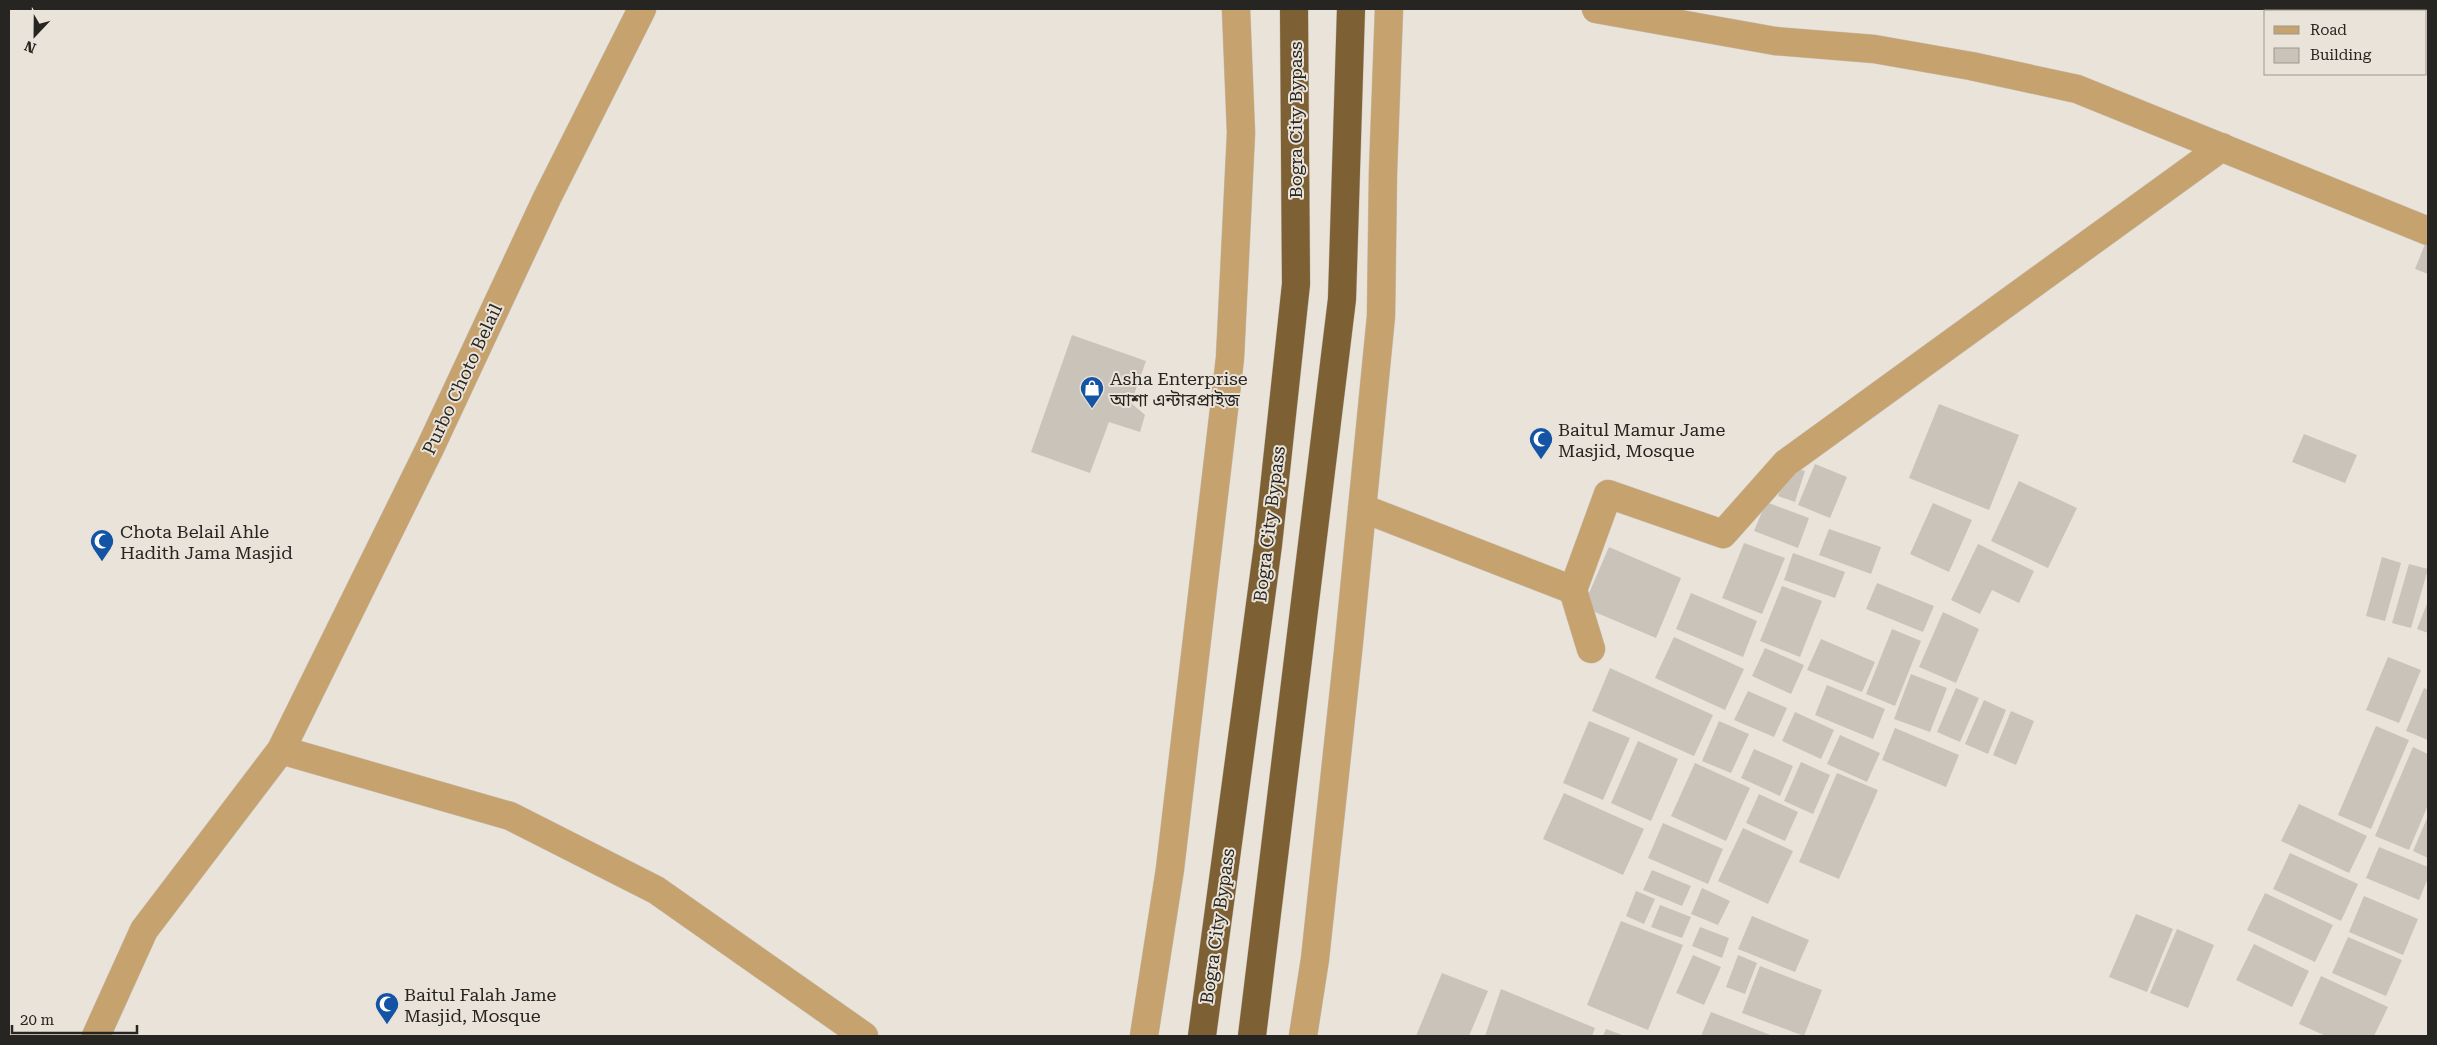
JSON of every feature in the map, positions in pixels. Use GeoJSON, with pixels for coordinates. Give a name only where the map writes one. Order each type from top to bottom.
{"type":"FeatureCollection","features":[{"type":"Feature","properties":{"kind":"highway","name":"Bogra City Bypass"},"geometry":{"type":"LineString","coordinates":[[1202,1036],[1268,545],[1296,284],[1294,9]]}},
{"type":"Feature","properties":{"kind":"highway"},"geometry":{"type":"LineString","coordinates":[[1252,1036],[1342,299],[1351,9]]}},
{"type":"Feature","properties":{"kind":"street","name":"Purbo Choto Belail"},"geometry":{"type":"LineString","coordinates":[[96,1036],[144,930],[281,750],[430,448],[547,198],[642,9]]}},
{"type":"Feature","properties":{"kind":"street"},"geometry":{"type":"LineString","coordinates":[[1144,1036],[1170,869],[1230,358],[1241,133],[1236,9]]}},
{"type":"Feature","properties":{"kind":"street"},"geometry":{"type":"LineString","coordinates":[[1303,1036],[1316,950],[1381,316],[1382,172],[1389,9]]}},
{"type":"Feature","properties":{"kind":"street"},"geometry":{"type":"LineString","coordinates":[[1596,9],[1775,41],[1874,49],[1971,66],[2078,89],[2428,231]]}},
{"type":"Feature","properties":{"kind":"street"},"geometry":{"type":"LineString","coordinates":[[1591,649],[1573,590],[1608,494],[1723,534],[1786,463],[2222,147]]}},
{"type":"Feature","properties":{"kind":"street"},"geometry":{"type":"LineString","coordinates":[[1362,508],[1573,590]]}},
{"type":"Feature","properties":{"kind":"street"},"geometry":{"type":"LineString","coordinates":[[281,750],[510,816],[656,890],[864,1036]]}},
{"type":"Feature","properties":{"kind":"building"},"geometry":{"type":"Polygon","coordinates":[[[2425,244],[2428,245],[2428,274],[2415,269],[2425,244]]]}},
{"type":"Feature","properties":{"kind":"building","name":"Asha Enterprise আশা এন্টারপ্রাইজ"},"geometry":{"type":"Polygon","coordinates":[[[1072,335],[1146,361],[1131,403],[1145,415],[1140,432],[1109,422],[1090,473],[1031,452],[1072,335]]]}},
{"type":"Feature","properties":{"kind":"building"},"geometry":{"type":"Polygon","coordinates":[[[1939,404],[2019,435],[1989,510],[1909,478],[1939,404]]]}},
{"type":"Feature","properties":{"kind":"building"},"geometry":{"type":"Polygon","coordinates":[[[2304,434],[2357,455],[2345,483],[2292,462],[2304,434]]]}},
{"type":"Feature","properties":{"kind":"building"},"geometry":{"type":"Polygon","coordinates":[[[1815,464],[1847,477],[1830,518],[1798,505],[1815,464]]]}},
{"type":"Feature","properties":{"kind":"building"},"geometry":{"type":"Polygon","coordinates":[[[1788,465],[1805,471],[1795,502],[1778,496],[1788,465]]]}},
{"type":"Feature","properties":{"kind":"building"},"geometry":{"type":"Polygon","coordinates":[[[2019,481],[2077,508],[2048,568],[1991,541],[2019,481]]]}},
{"type":"Feature","properties":{"kind":"building"},"geometry":{"type":"Polygon","coordinates":[[[1766,502],[1809,518],[1798,548],[1754,531],[1766,502]]]}},
{"type":"Feature","properties":{"kind":"building"},"geometry":{"type":"Polygon","coordinates":[[[1933,503],[1972,520],[1949,572],[1910,554],[1933,503]]]}},
{"type":"Feature","properties":{"kind":"building"},"geometry":{"type":"Polygon","coordinates":[[[1829,529],[1881,547],[1871,574],[1819,555],[1829,529]]]}},
{"type":"Feature","properties":{"kind":"building"},"geometry":{"type":"Polygon","coordinates":[[[1744,543],[1785,558],[1762,614],[1722,598],[1744,543]]]}},
{"type":"Feature","properties":{"kind":"building"},"geometry":{"type":"Polygon","coordinates":[[[1978,544],[2034,571],[2019,603],[1992,590],[1980,614],[1951,600],[1978,544]]]}},
{"type":"Feature","properties":{"kind":"building"},"geometry":{"type":"Polygon","coordinates":[[[1609,547],[1681,578],[1656,638],[1583,607],[1609,547]]]}},
{"type":"Feature","properties":{"kind":"building"},"geometry":{"type":"Polygon","coordinates":[[[1793,553],[1845,572],[1835,598],[1784,580],[1793,553]]]}},
{"type":"Feature","properties":{"kind":"building"},"geometry":{"type":"Polygon","coordinates":[[[2382,557],[2401,563],[2385,621],[2366,616],[2382,557]]]}},
{"type":"Feature","properties":{"kind":"building"},"geometry":{"type":"Polygon","coordinates":[[[2409,564],[2428,569],[2411,628],[2392,623],[2409,564]]]}},
{"type":"Feature","properties":{"kind":"building"},"geometry":{"type":"Polygon","coordinates":[[[1877,583],[1934,606],[1923,632],[1866,609],[1877,583]]]}},
{"type":"Feature","properties":{"kind":"building"},"geometry":{"type":"Polygon","coordinates":[[[1782,586],[1822,601],[1800,657],[1760,641],[1782,586]]]}},
{"type":"Feature","properties":{"kind":"building"},"geometry":{"type":"Polygon","coordinates":[[[1691,593],[1757,621],[1743,657],[1676,629],[1691,593]]]}},
{"type":"Feature","properties":{"kind":"building"},"geometry":{"type":"Polygon","coordinates":[[[2428,601],[2428,633],[2417,629],[2428,601]]]}},
{"type":"Feature","properties":{"kind":"building"},"geometry":{"type":"Polygon","coordinates":[[[1943,612],[1979,629],[1956,683],[1919,667],[1943,612]]]}},
{"type":"Feature","properties":{"kind":"building"},"geometry":{"type":"Polygon","coordinates":[[[1892,629],[1921,641],[1895,706],[1866,694],[1892,629]]]}},
{"type":"Feature","properties":{"kind":"building"},"geometry":{"type":"Polygon","coordinates":[[[1674,637],[1744,669],[1725,710],[1655,678],[1674,637]]]}},
{"type":"Feature","properties":{"kind":"building"},"geometry":{"type":"Polygon","coordinates":[[[1821,639],[1875,662],[1862,692],[1807,670],[1821,639]]]}},
{"type":"Feature","properties":{"kind":"building"},"geometry":{"type":"Polygon","coordinates":[[[1765,648],[1804,665],[1791,694],[1752,676],[1765,648]]]}},
{"type":"Feature","properties":{"kind":"building"},"geometry":{"type":"Polygon","coordinates":[[[2388,657],[2421,670],[2399,723],[2366,710],[2388,657]]]}},
{"type":"Feature","properties":{"kind":"building"},"geometry":{"type":"Polygon","coordinates":[[[1610,668],[1713,715],[1694,756],[1592,711],[1610,668]]]}},
{"type":"Feature","properties":{"kind":"building"},"geometry":{"type":"Polygon","coordinates":[[[1911,674],[1947,688],[1930,732],[1894,719],[1911,674]]]}},
{"type":"Feature","properties":{"kind":"building"},"geometry":{"type":"Polygon","coordinates":[[[1827,685],[1885,709],[1873,739],[1815,715],[1827,685]]]}},
{"type":"Feature","properties":{"kind":"building"},"geometry":{"type":"Polygon","coordinates":[[[1956,688],[1979,698],[1960,742],[1937,732],[1956,688]]]}},
{"type":"Feature","properties":{"kind":"building"},"geometry":{"type":"Polygon","coordinates":[[[2424,688],[2428,690],[2428,740],[2406,731],[2424,688]]]}},
{"type":"Feature","properties":{"kind":"building"},"geometry":{"type":"Polygon","coordinates":[[[1748,691],[1787,708],[1774,737],[1734,720],[1748,691]]]}},
{"type":"Feature","properties":{"kind":"building"},"geometry":{"type":"Polygon","coordinates":[[[1984,700],[2006,710],[1988,754],[1965,744],[1984,700]]]}},
{"type":"Feature","properties":{"kind":"building"},"geometry":{"type":"Polygon","coordinates":[[[2011,711],[2034,721],[2016,765],[1993,755],[2011,711]]]}},
{"type":"Feature","properties":{"kind":"building"},"geometry":{"type":"Polygon","coordinates":[[[1795,712],[1834,730],[1821,759],[1782,741],[1795,712]]]}},
{"type":"Feature","properties":{"kind":"building"},"geometry":{"type":"Polygon","coordinates":[[[1589,721],[1630,738],[1603,800],[1563,783],[1589,721]]]}},
{"type":"Feature","properties":{"kind":"building"},"geometry":{"type":"Polygon","coordinates":[[[1719,721],[1749,734],[1731,773],[1702,761],[1719,721]]]}},
{"type":"Feature","properties":{"kind":"building"},"geometry":{"type":"Polygon","coordinates":[[[2376,726],[2409,740],[2371,829],[2338,815],[2376,726]]]}},
{"type":"Feature","properties":{"kind":"building"},"geometry":{"type":"Polygon","coordinates":[[[1895,728],[1959,755],[1946,787],[1882,760],[1895,728]]]}},
{"type":"Feature","properties":{"kind":"building"},"geometry":{"type":"Polygon","coordinates":[[[1840,735],[1880,753],[1867,782],[1827,764],[1840,735]]]}},
{"type":"Feature","properties":{"kind":"building"},"geometry":{"type":"Polygon","coordinates":[[[1638,741],[1678,759],[1651,821],[1611,803],[1638,741]]]}},
{"type":"Feature","properties":{"kind":"building"},"geometry":{"type":"Polygon","coordinates":[[[2413,747],[2428,754],[2428,805],[2409,850],[2375,836],[2413,747]]]}},
{"type":"Feature","properties":{"kind":"building"},"geometry":{"type":"Polygon","coordinates":[[[1754,749],[1793,766],[1780,796],[1741,778],[1754,749]]]}},
{"type":"Feature","properties":{"kind":"building"},"geometry":{"type":"Polygon","coordinates":[[[1801,762],[1830,775],[1813,814],[1784,801],[1801,762]]]}},
{"type":"Feature","properties":{"kind":"building"},"geometry":{"type":"Polygon","coordinates":[[[1695,763],[1750,788],[1726,841],[1671,816],[1695,763]]]}},
{"type":"Feature","properties":{"kind":"building"},"geometry":{"type":"Polygon","coordinates":[[[1837,773],[1878,790],[1839,879],[1799,862],[1837,773]]]}},
{"type":"Feature","properties":{"kind":"building"},"geometry":{"type":"Polygon","coordinates":[[[1564,793],[1644,829],[1623,875],[1543,839],[1564,793]]]}},
{"type":"Feature","properties":{"kind":"building"},"geometry":{"type":"Polygon","coordinates":[[[1759,794],[1798,812],[1785,841],[1746,823],[1759,794]]]}},
{"type":"Feature","properties":{"kind":"building"},"geometry":{"type":"Polygon","coordinates":[[[2299,804],[2367,836],[2349,873],[2281,841],[2299,804]]]}},
{"type":"Feature","properties":{"kind":"building"},"geometry":{"type":"Polygon","coordinates":[[[2428,816],[2428,858],[2413,851],[2428,816]]]}},
{"type":"Feature","properties":{"kind":"building"},"geometry":{"type":"Polygon","coordinates":[[[1663,823],[1723,849],[1708,884],[1648,858],[1663,823]]]}},
{"type":"Feature","properties":{"kind":"building"},"geometry":{"type":"Polygon","coordinates":[[[1743,828],[1793,851],[1768,904],[1718,881],[1743,828]]]}},
{"type":"Feature","properties":{"kind":"building"},"geometry":{"type":"Polygon","coordinates":[[[2379,847],[2428,867],[2428,878],[2419,900],[2366,878],[2379,847]]]}},
{"type":"Feature","properties":{"kind":"building"},"geometry":{"type":"Polygon","coordinates":[[[2290,853],[2358,884],[2341,921],[2273,889],[2290,853]]]}},
{"type":"Feature","properties":{"kind":"building"},"geometry":{"type":"Polygon","coordinates":[[[1652,870],[1691,886],[1682,906],[1643,890],[1652,870]]]}},
{"type":"Feature","properties":{"kind":"building"},"geometry":{"type":"Polygon","coordinates":[[[1702,888],[1730,901],[1718,925],[1691,914],[1702,888]]]}},
{"type":"Feature","properties":{"kind":"building"},"geometry":{"type":"Polygon","coordinates":[[[1636,891],[1655,899],[1644,924],[1626,916],[1636,891]]]}},
{"type":"Feature","properties":{"kind":"building"},"geometry":{"type":"Polygon","coordinates":[[[2265,893],[2333,925],[2315,962],[2247,930],[2265,893]]]}},
{"type":"Feature","properties":{"kind":"building"},"geometry":{"type":"Polygon","coordinates":[[[2364,896],[2418,919],[2403,955],[2349,932],[2364,896]]]}},
{"type":"Feature","properties":{"kind":"building"},"geometry":{"type":"Polygon","coordinates":[[[1660,905],[1691,917],[1682,938],[1651,927],[1660,905]]]}},
{"type":"Feature","properties":{"kind":"building"},"geometry":{"type":"Polygon","coordinates":[[[2136,914],[2173,929],[2147,992],[2109,977],[2136,914]]]}},
{"type":"Feature","properties":{"kind":"building"},"geometry":{"type":"Polygon","coordinates":[[[1752,916],[1809,940],[1795,972],[1738,949],[1752,916]]]}},
{"type":"Feature","properties":{"kind":"building"},"geometry":{"type":"Polygon","coordinates":[[[1621,921],[1683,945],[1648,1030],[1587,1005],[1621,921]]]}},
{"type":"Feature","properties":{"kind":"building"},"geometry":{"type":"Polygon","coordinates":[[[1700,927],[1729,938],[1722,958],[1692,946],[1700,927]]]}},
{"type":"Feature","properties":{"kind":"building"},"geometry":{"type":"Polygon","coordinates":[[[2177,929],[2214,945],[2188,1008],[2150,993],[2177,929]]]}},
{"type":"Feature","properties":{"kind":"building"},"geometry":{"type":"Polygon","coordinates":[[[2348,937],[2402,960],[2386,996],[2332,973],[2348,937]]]}},
{"type":"Feature","properties":{"kind":"building"},"geometry":{"type":"Polygon","coordinates":[[[2254,944],[2309,971],[2292,1007],[2236,980],[2254,944]]]}},
{"type":"Feature","properties":{"kind":"building"},"geometry":{"type":"Polygon","coordinates":[[[1693,955],[1721,967],[1704,1005],[1676,993],[1693,955]]]}},
{"type":"Feature","properties":{"kind":"building"},"geometry":{"type":"Polygon","coordinates":[[[1738,955],[1757,963],[1745,994],[1726,987],[1738,955]]]}},
{"type":"Feature","properties":{"kind":"building"},"geometry":{"type":"Polygon","coordinates":[[[1760,966],[1822,990],[1804,1036],[1742,1013],[1760,966]]]}},
{"type":"Feature","properties":{"kind":"building"},"geometry":{"type":"Polygon","coordinates":[[[1442,973],[1488,991],[1469,1036],[1416,1036],[1442,973]]]}},
{"type":"Feature","properties":{"kind":"building"},"geometry":{"type":"Polygon","coordinates":[[[2321,976],[2388,1007],[2374,1036],[2326,1036],[2299,1024],[2321,976]]]}},
{"type":"Feature","properties":{"kind":"building"},"geometry":{"type":"Polygon","coordinates":[[[1501,989],[1595,1028],[1592,1036],[1485,1036],[1501,989]]]}},
{"type":"Feature","properties":{"kind":"building"},"geometry":{"type":"Polygon","coordinates":[[[1711,1012],[1773,1036],[1701,1036],[1711,1012]]]}},
{"type":"Feature","properties":{"kind":"building"},"geometry":{"type":"Polygon","coordinates":[[[1606,1029],[1625,1036],[1603,1036],[1606,1029]]]}},
{"type":"Feature","properties":{"kind":"place","name":"Asha Enterprise আশা এন্টারপ্রাইজ"},"geometry":{"type":"Point","coordinates":[1092,409]}},
{"type":"Feature","properties":{"kind":"place","name":"Baitul Mamur Jame Masjid, Mosque"},"geometry":{"type":"Point","coordinates":[1541,460]}},
{"type":"Feature","properties":{"kind":"place","name":"Chota Belail Ahle Hadith Jama Masjid"},"geometry":{"type":"Point","coordinates":[102,562]}},
{"type":"Feature","properties":{"kind":"place","name":"Baitul Falah Jame Masjid, Mosque"},"geometry":{"type":"Point","coordinates":[387,1025]}}]}
